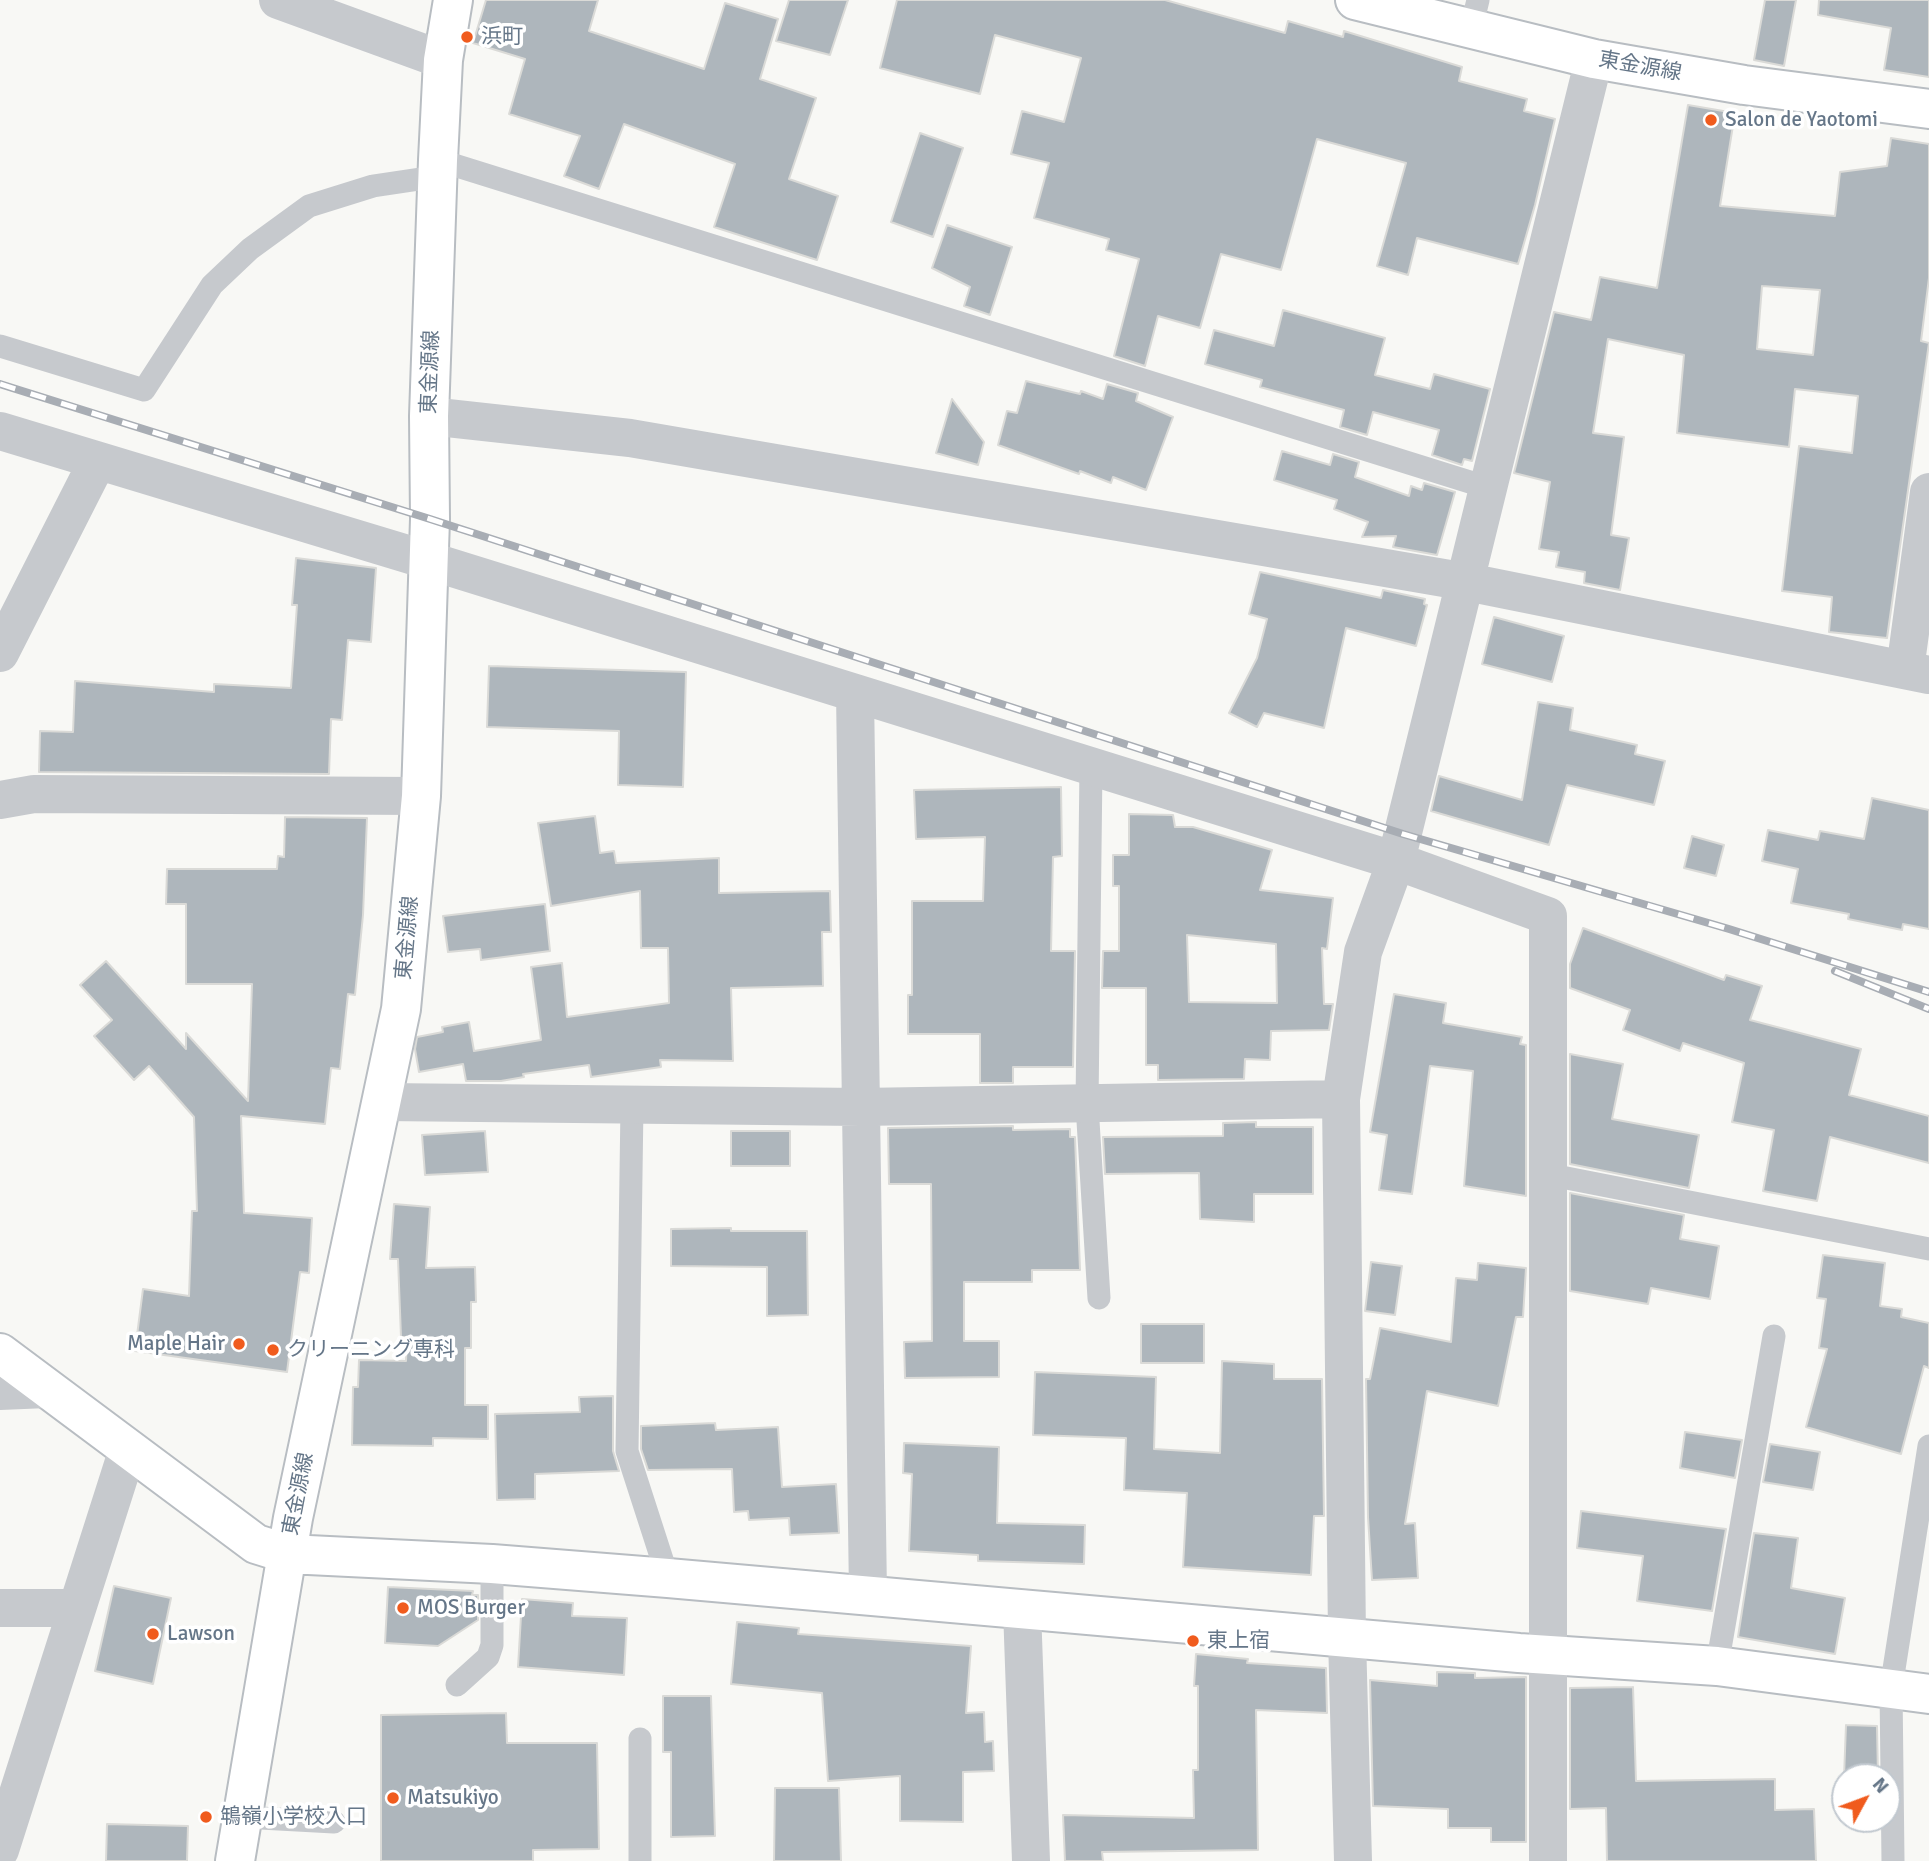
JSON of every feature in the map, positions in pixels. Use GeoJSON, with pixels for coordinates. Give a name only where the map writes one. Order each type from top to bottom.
{"type":"FeatureCollection","features":[{"type":"Feature","properties":{"kind":"main road","name":"東金源線"},"geometry":{"type":"LineString","coordinates":[[235,1861],[288,1555],[401,1009],[421,796],[429,416],[443,60],[453,0]]}},
{"type":"Feature","properties":{"kind":"main road","name":"東金源線"},"geometry":{"type":"LineString","coordinates":[[1355,0],[1475,14],[1594,59],[1744,85],[1929,109]]}},
{"type":"Feature","properties":{"kind":"main road"},"geometry":{"type":"LineString","coordinates":[[0,1353],[256,1544],[288,1555],[492,1564],[1717,1666],[1929,1695]]}},
{"type":"Feature","properties":{"kind":"street"},"geometry":{"type":"LineString","coordinates":[[278,0],[443,60]]}},
{"type":"Feature","properties":{"kind":"street"},"geometry":{"type":"LineString","coordinates":[[1353,1861],[1347,1637],[1341,1099],[1363,952],[1396,861],[1594,59]]}},
{"type":"Feature","properties":{"kind":"street"},"geometry":{"type":"LineString","coordinates":[[429,416],[630,438],[1467,582],[1917,672],[1929,492]]}},
{"type":"Feature","properties":{"kind":"street"},"geometry":{"type":"LineString","coordinates":[[0,431],[427,560],[1396,861],[1548,916],[1548,1861]]}},
{"type":"Feature","properties":{"kind":"street"},"geometry":{"type":"LineString","coordinates":[[4,635],[97,461]]}},
{"type":"Feature","properties":{"kind":"street"},"geometry":{"type":"LineString","coordinates":[[855,693],[867,1594]]}},
{"type":"Feature","properties":{"kind":"street"},"geometry":{"type":"LineString","coordinates":[[0,800],[34,794],[421,796]]}},
{"type":"Feature","properties":{"kind":"street"},"geometry":{"type":"LineString","coordinates":[[383,1102],[861,1107],[1341,1099]]}},
{"type":"Feature","properties":{"kind":"street"},"geometry":{"type":"LineString","coordinates":[[0,1391],[47,1389]]}},
{"type":"Feature","properties":{"kind":"street"},"geometry":{"type":"LineString","coordinates":[[0,1850],[128,1449]]}},
{"type":"Feature","properties":{"kind":"street"},"geometry":{"type":"LineString","coordinates":[[0,1608],[77,1608]]}},
{"type":"Feature","properties":{"kind":"street"},"geometry":{"type":"LineString","coordinates":[[1022,1609],[1031,1861]]}},
{"type":"Feature","properties":{"kind":"lane"},"geometry":{"type":"LineString","coordinates":[[0,346],[144,390],[212,285],[250,248],[309,206],[439,168],[1489,488]]}},
{"type":"Feature","properties":{"kind":"lane"},"geometry":{"type":"LineString","coordinates":[[1091,766],[1087,1105],[1099,1298]]}},
{"type":"Feature","properties":{"kind":"lane"},"geometry":{"type":"LineString","coordinates":[[632,1105],[627,1451],[668,1578]]}},
{"type":"Feature","properties":{"kind":"lane"},"geometry":{"type":"LineString","coordinates":[[1546,1174],[1929,1249]]}},
{"type":"Feature","properties":{"kind":"lane"},"geometry":{"type":"LineString","coordinates":[[1717,1666],[1774,1336]]}},
{"type":"Feature","properties":{"kind":"lane"},"geometry":{"type":"LineString","coordinates":[[1893,1861],[1891,1688],[1929,1446]]}},
{"type":"Feature","properties":{"kind":"lane"},"geometry":{"type":"LineString","coordinates":[[457,1685],[488,1657],[492,1645],[492,1564]]}},
{"type":"Feature","properties":{"kind":"lane"},"geometry":{"type":"LineString","coordinates":[[640,1739],[640,1861]]}},
{"type":"Feature","properties":{"kind":"lane"},"geometry":{"type":"LineString","coordinates":[[242,1817],[334,1822]]}},
{"type":"Feature","properties":{"kind":"building"},"geometry":{"type":"Polygon","coordinates":[[[486,0],[598,0],[589,31],[704,69],[725,3],[778,19],[760,79],[816,98],[789,179],[838,196],[817,260],[714,227],[735,164],[624,124],[599,189],[564,176],[580,136],[509,114],[525,59],[473,43],[486,0]]]}},
{"type":"Feature","properties":{"kind":"building"},"geometry":{"type":"Polygon","coordinates":[[[789,0],[848,0],[830,55],[776,41],[789,0]]]}},
{"type":"Feature","properties":{"kind":"building"},"geometry":{"type":"Polygon","coordinates":[[[897,0],[1165,0],[1285,33],[1288,21],[1343,37],[1344,31],[1462,67],[1459,81],[1527,99],[1524,111],[1555,119],[1518,264],[1417,238],[1408,275],[1377,266],[1406,163],[1317,139],[1281,270],[1221,254],[1200,328],[1158,316],[1145,366],[1114,356],[1139,259],[1106,250],[1109,239],[1034,218],[1049,163],[1011,154],[1022,111],[1064,122],[1081,58],[995,35],[980,94],[880,68],[897,0]]]}},
{"type":"Feature","properties":{"kind":"building"},"geometry":{"type":"Polygon","coordinates":[[[1765,0],[1796,0],[1784,66],[1754,60],[1765,0]]]}},
{"type":"Feature","properties":{"kind":"building"},"geometry":{"type":"Polygon","coordinates":[[[1819,0],[1929,0],[1929,77],[1884,70],[1891,28],[1818,15],[1819,0]]]}},
{"type":"Feature","properties":{"kind":"building"},"geometry":{"type":"Polygon","coordinates":[[[1688,105],[1735,113],[1720,206],[1835,216],[1840,172],[1887,166],[1891,138],[1929,144],[1929,278],[1921,341],[1929,343],[1887,638],[1829,632],[1832,597],[1782,591],[1799,446],[1852,453],[1858,396],[1795,389],[1789,447],[1677,433],[1684,355],[1608,339],[1593,433],[1624,437],[1611,535],[1629,538],[1620,590],[1584,583],[1585,572],[1556,567],[1559,552],[1539,549],[1550,482],[1514,473],[1554,312],[1591,320],[1600,277],[1657,288],[1688,105]],[[1762,286],[1757,349],[1813,355],[1820,290],[1762,286]]]}},
{"type":"Feature","properties":{"kind":"building"},"geometry":{"type":"Polygon","coordinates":[[[920,133],[963,148],[933,237],[891,222],[920,133]]]}},
{"type":"Feature","properties":{"kind":"building"},"geometry":{"type":"Polygon","coordinates":[[[947,225],[1012,247],[990,315],[964,306],[970,287],[932,268],[947,225]]]}},
{"type":"Feature","properties":{"kind":"building"},"geometry":{"type":"Polygon","coordinates":[[[1283,310],[1385,338],[1375,375],[1430,389],[1434,374],[1490,389],[1472,461],[1464,459],[1462,465],[1432,455],[1439,430],[1373,412],[1367,435],[1340,427],[1344,410],[1260,387],[1262,380],[1205,364],[1214,330],[1274,346],[1283,310]]]}},
{"type":"Feature","properties":{"kind":"building"},"geometry":{"type":"Polygon","coordinates":[[[1026,381],[1080,394],[1081,391],[1103,399],[1107,384],[1138,393],[1136,401],[1173,417],[1146,490],[1113,477],[1111,483],[1080,471],[1079,474],[998,445],[1007,411],[1017,413],[1026,381]]]}},
{"type":"Feature","properties":{"kind":"building"},"geometry":{"type":"Polygon","coordinates":[[[952,399],[984,442],[978,465],[936,453],[952,399]]]}},
{"type":"Feature","properties":{"kind":"building"},"geometry":{"type":"Polygon","coordinates":[[[1282,451],[1330,465],[1333,454],[1359,462],[1355,477],[1409,496],[1411,486],[1422,490],[1424,483],[1455,492],[1437,555],[1393,547],[1396,536],[1362,537],[1368,522],[1334,509],[1337,500],[1274,480],[1282,451]]]}},
{"type":"Feature","properties":{"kind":"building"},"geometry":{"type":"Polygon","coordinates":[[[296,558],[376,568],[371,642],[348,640],[342,720],[331,719],[329,774],[39,772],[40,731],[73,732],[75,681],[214,692],[214,684],[291,688],[297,605],[292,605],[296,558]]]}},
{"type":"Feature","properties":{"kind":"building"},"geometry":{"type":"Polygon","coordinates":[[[1260,572],[1381,598],[1383,590],[1425,599],[1424,604],[1427,605],[1416,646],[1346,628],[1324,728],[1264,713],[1257,727],[1229,713],[1257,658],[1267,619],[1249,614],[1260,572]]]}},
{"type":"Feature","properties":{"kind":"building"},"geometry":{"type":"Polygon","coordinates":[[[1494,617],[1564,636],[1552,682],[1482,664],[1494,617]]]}},
{"type":"Feature","properties":{"kind":"building"},"geometry":{"type":"Polygon","coordinates":[[[489,666],[686,672],[683,787],[618,785],[619,731],[487,727],[489,666]]]}},
{"type":"Feature","properties":{"kind":"building"},"geometry":{"type":"Polygon","coordinates":[[[1538,702],[1573,708],[1570,730],[1637,745],[1635,754],[1665,761],[1654,805],[1567,785],[1549,845],[1431,811],[1439,776],[1522,800],[1538,702]]]}},
{"type":"Feature","properties":{"kind":"building"},"geometry":{"type":"Polygon","coordinates":[[[1061,787],[1062,856],[1053,857],[1051,951],[1075,951],[1073,1067],[1013,1067],[1013,1083],[980,1083],[980,1034],[908,1034],[908,995],[912,995],[912,901],[983,901],[985,837],[916,839],[914,790],[1061,787]]]}},
{"type":"Feature","properties":{"kind":"building"},"geometry":{"type":"Polygon","coordinates":[[[1872,798],[1929,810],[1929,929],[1903,924],[1902,930],[1848,919],[1849,914],[1791,903],[1798,869],[1762,861],[1768,830],[1818,840],[1820,831],[1864,839],[1872,798]]]}},
{"type":"Feature","properties":{"kind":"building"},"geometry":{"type":"Polygon","coordinates":[[[1129,814],[1173,815],[1175,827],[1193,827],[1272,850],[1260,890],[1333,898],[1327,949],[1322,948],[1324,1004],[1333,1004],[1329,1030],[1271,1031],[1270,1060],[1245,1059],[1244,1079],[1158,1080],[1158,1065],[1146,1065],[1146,988],[1102,988],[1103,951],[1119,951],[1119,886],[1113,886],[1113,855],[1129,855],[1129,814]],[[1187,935],[1189,1002],[1277,1003],[1276,944],[1187,935]]]}},
{"type":"Feature","properties":{"kind":"building"},"geometry":{"type":"Polygon","coordinates":[[[595,816],[600,853],[614,851],[616,863],[719,858],[719,893],[830,891],[831,932],[822,932],[823,986],[731,988],[733,1061],[660,1060],[661,1067],[591,1077],[589,1065],[523,1074],[524,1077],[501,1081],[466,1081],[463,1064],[419,1072],[415,1049],[417,1037],[443,1032],[442,1027],[469,1022],[474,1051],[541,1040],[531,967],[562,963],[567,1017],[669,1003],[668,948],[641,948],[640,891],[551,906],[538,823],[595,816]]]}},
{"type":"Feature","properties":{"kind":"building"},"geometry":{"type":"Polygon","coordinates":[[[285,817],[367,818],[363,915],[355,995],[348,994],[340,1069],[331,1068],[325,1124],[241,1116],[244,1213],[312,1218],[309,1273],[300,1272],[287,1372],[135,1351],[143,1289],[189,1296],[192,1211],[197,1211],[194,1117],[149,1066],[134,1080],[94,1036],[112,1020],[80,985],[106,961],[186,1049],[186,1033],[248,1101],[252,984],[186,984],[186,904],[166,904],[167,869],[277,869],[278,856],[284,857],[285,817]]]}},
{"type":"Feature","properties":{"kind":"building"},"geometry":{"type":"Polygon","coordinates":[[[1692,836],[1724,845],[1716,876],[1684,868],[1692,836]]]}},
{"type":"Feature","properties":{"kind":"building"},"geometry":{"type":"Polygon","coordinates":[[[545,904],[550,951],[481,960],[480,949],[448,952],[443,916],[545,904]]]}},
{"type":"Feature","properties":{"kind":"building"},"geometry":{"type":"Polygon","coordinates":[[[1583,928],[1724,980],[1726,975],[1762,986],[1750,1020],[1861,1049],[1849,1095],[1929,1116],[1929,1163],[1830,1137],[1817,1201],[1763,1191],[1774,1130],[1732,1122],[1744,1063],[1683,1043],[1680,1051],[1623,1030],[1630,1010],[1570,988],[1570,964],[1583,928]]]}},
{"type":"Feature","properties":{"kind":"building"},"geometry":{"type":"Polygon","coordinates":[[[1394,994],[1446,1003],[1443,1023],[1522,1037],[1520,1044],[1526,1045],[1526,1196],[1464,1186],[1473,1071],[1430,1066],[1412,1194],[1379,1190],[1387,1135],[1370,1132],[1394,994]]]}},
{"type":"Feature","properties":{"kind":"building"},"geometry":{"type":"Polygon","coordinates":[[[1570,1054],[1623,1064],[1612,1119],[1699,1135],[1689,1188],[1570,1164],[1570,1054]]]}},
{"type":"Feature","properties":{"kind":"building"},"geometry":{"type":"Polygon","coordinates":[[[1256,1122],[1256,1127],[1313,1127],[1313,1194],[1254,1194],[1254,1222],[1200,1219],[1199,1173],[1105,1174],[1103,1137],[1223,1136],[1223,1123],[1256,1122]]]}},
{"type":"Feature","properties":{"kind":"building"},"geometry":{"type":"Polygon","coordinates":[[[1013,1126],[1013,1130],[1070,1129],[1070,1137],[1075,1137],[1080,1270],[1032,1270],[1032,1282],[964,1282],[964,1341],[999,1341],[999,1377],[905,1378],[904,1342],[932,1341],[931,1184],[889,1184],[888,1128],[1013,1126]]]}},
{"type":"Feature","properties":{"kind":"building"},"geometry":{"type":"Polygon","coordinates":[[[485,1131],[488,1172],[425,1175],[422,1135],[485,1131]]]}},
{"type":"Feature","properties":{"kind":"building"},"geometry":{"type":"Polygon","coordinates":[[[731,1131],[790,1131],[790,1166],[731,1166],[731,1131]]]}},
{"type":"Feature","properties":{"kind":"building"},"geometry":{"type":"Polygon","coordinates":[[[1570,1193],[1684,1215],[1680,1239],[1719,1246],[1710,1299],[1651,1288],[1648,1304],[1570,1291],[1570,1193]]]}},
{"type":"Feature","properties":{"kind":"building"},"geometry":{"type":"Polygon","coordinates":[[[394,1204],[430,1207],[426,1268],[475,1267],[476,1302],[471,1302],[471,1348],[465,1348],[465,1405],[488,1405],[488,1439],[433,1438],[433,1446],[352,1445],[353,1387],[358,1387],[359,1360],[406,1361],[407,1337],[401,1337],[398,1259],[390,1259],[394,1204]]]}},
{"type":"Feature","properties":{"kind":"building"},"geometry":{"type":"Polygon","coordinates":[[[731,1228],[731,1231],[807,1231],[808,1315],[767,1316],[767,1267],[671,1266],[671,1229],[731,1228]]]}},
{"type":"Feature","properties":{"kind":"building"},"geometry":{"type":"Polygon","coordinates":[[[1823,1255],[1885,1263],[1880,1306],[1902,1309],[1901,1317],[1929,1323],[1929,1368],[1924,1366],[1901,1454],[1806,1427],[1827,1349],[1819,1348],[1826,1299],[1817,1298],[1823,1255]]]}},
{"type":"Feature","properties":{"kind":"building"},"geometry":{"type":"Polygon","coordinates":[[[1371,1262],[1402,1266],[1395,1315],[1365,1311],[1371,1262]]]}},
{"type":"Feature","properties":{"kind":"building"},"geometry":{"type":"Polygon","coordinates":[[[1478,1263],[1526,1268],[1523,1317],[1516,1317],[1498,1406],[1427,1391],[1405,1524],[1415,1523],[1418,1578],[1372,1580],[1368,1517],[1366,1379],[1370,1379],[1380,1328],[1451,1342],[1456,1278],[1477,1280],[1478,1263]]]}},
{"type":"Feature","properties":{"kind":"building"},"geometry":{"type":"Polygon","coordinates":[[[1141,1324],[1204,1324],[1204,1363],[1141,1363],[1141,1324]]]}},
{"type":"Feature","properties":{"kind":"building"},"geometry":{"type":"Polygon","coordinates":[[[1222,1361],[1274,1364],[1274,1379],[1322,1379],[1324,1516],[1314,1516],[1311,1575],[1183,1567],[1187,1493],[1124,1490],[1126,1438],[1033,1435],[1035,1372],[1156,1377],[1154,1449],[1220,1453],[1222,1361]]]}},
{"type":"Feature","properties":{"kind":"building"},"geometry":{"type":"Polygon","coordinates":[[[613,1396],[613,1451],[619,1471],[535,1474],[535,1499],[497,1500],[495,1414],[580,1412],[579,1397],[613,1396]]]}},
{"type":"Feature","properties":{"kind":"building"},"geometry":{"type":"Polygon","coordinates":[[[715,1423],[716,1430],[778,1427],[782,1487],[836,1484],[839,1533],[790,1535],[789,1518],[749,1520],[748,1511],[734,1512],[732,1469],[648,1470],[641,1449],[641,1426],[715,1423]]]}},
{"type":"Feature","properties":{"kind":"building"},"geometry":{"type":"Polygon","coordinates":[[[1685,1432],[1742,1440],[1735,1478],[1680,1468],[1685,1432]]]}},
{"type":"Feature","properties":{"kind":"building"},"geometry":{"type":"Polygon","coordinates":[[[904,1443],[999,1447],[997,1523],[1085,1525],[1084,1564],[978,1561],[978,1555],[909,1551],[912,1474],[903,1473],[904,1443]]]}},
{"type":"Feature","properties":{"kind":"building"},"geometry":{"type":"Polygon","coordinates":[[[1770,1444],[1820,1452],[1813,1490],[1763,1482],[1770,1444]]]}},
{"type":"Feature","properties":{"kind":"building"},"geometry":{"type":"Polygon","coordinates":[[[1581,1511],[1726,1529],[1712,1611],[1637,1601],[1643,1556],[1577,1548],[1581,1511]]]}},
{"type":"Feature","properties":{"kind":"building"},"geometry":{"type":"Polygon","coordinates":[[[1754,1533],[1798,1538],[1791,1588],[1845,1598],[1835,1654],[1738,1637],[1754,1533]]]}},
{"type":"Feature","properties":{"kind":"building"},"geometry":{"type":"Polygon","coordinates":[[[114,1586],[171,1598],[153,1684],[95,1671],[114,1586]]]}},
{"type":"Feature","properties":{"kind":"building"},"geometry":{"type":"Polygon","coordinates":[[[388,1587],[473,1591],[472,1595],[478,1595],[478,1620],[438,1646],[385,1643],[388,1587]]]}},
{"type":"Feature","properties":{"kind":"building"},"geometry":{"type":"Polygon","coordinates":[[[522,1599],[573,1603],[572,1616],[627,1618],[624,1675],[518,1667],[522,1599]]]}},
{"type":"Feature","properties":{"kind":"building"},"geometry":{"type":"Polygon","coordinates":[[[737,1622],[799,1628],[798,1634],[971,1646],[966,1713],[984,1712],[985,1742],[993,1741],[994,1771],[963,1772],[963,1822],[900,1821],[900,1776],[828,1781],[822,1693],[731,1684],[737,1622]]]}},
{"type":"Feature","properties":{"kind":"building"},"geometry":{"type":"Polygon","coordinates":[[[1196,1654],[1248,1659],[1247,1663],[1326,1668],[1327,1713],[1256,1710],[1258,1850],[1102,1852],[1103,1861],[1065,1861],[1063,1815],[1194,1818],[1193,1770],[1198,1770],[1198,1686],[1194,1686],[1196,1654]]]}},
{"type":"Feature","properties":{"kind":"building"},"geometry":{"type":"Polygon","coordinates":[[[1437,1672],[1475,1673],[1475,1678],[1526,1677],[1526,1842],[1491,1842],[1491,1828],[1448,1828],[1448,1809],[1373,1806],[1370,1680],[1437,1686],[1437,1672]]]}},
{"type":"Feature","properties":{"kind":"building"},"geometry":{"type":"Polygon","coordinates":[[[1633,1687],[1636,1781],[1775,1779],[1775,1810],[1814,1809],[1816,1861],[1607,1861],[1606,1808],[1570,1809],[1570,1688],[1633,1687]]]}},
{"type":"Feature","properties":{"kind":"building"},"geometry":{"type":"Polygon","coordinates":[[[663,1696],[711,1696],[715,1836],[671,1837],[671,1752],[663,1752],[663,1696]]]}},
{"type":"Feature","properties":{"kind":"building"},"geometry":{"type":"Polygon","coordinates":[[[506,1713],[507,1743],[597,1743],[599,1849],[533,1850],[533,1861],[381,1861],[381,1715],[506,1713]]]}},
{"type":"Feature","properties":{"kind":"building"},"geometry":{"type":"Polygon","coordinates":[[[1846,1725],[1877,1726],[1878,1763],[1845,1763],[1846,1725]]]}},
{"type":"Feature","properties":{"kind":"building"},"geometry":{"type":"Polygon","coordinates":[[[775,1788],[839,1788],[841,1861],[774,1861],[775,1788]]]}},
{"type":"Feature","properties":{"kind":"building"},"geometry":{"type":"Polygon","coordinates":[[[107,1824],[188,1826],[187,1861],[106,1861],[107,1824]]]}},
{"type":"Feature","properties":{"kind":"railway"},"geometry":{"type":"LineString","coordinates":[[0,384],[430,519],[1403,834],[1729,929],[1929,992]]}},
{"type":"Feature","properties":{"kind":"railway"},"geometry":{"type":"LineString","coordinates":[[1835,971],[1929,1009]]}},
{"type":"Feature","properties":{"kind":"place","name":"浜町"},"geometry":{"type":"Point","coordinates":[467,37]}},
{"type":"Feature","properties":{"kind":"place","name":"Salon de Yaotomi"},"geometry":{"type":"Point","coordinates":[1711,120]}},
{"type":"Feature","properties":{"kind":"place","name":"Maple Hair"},"geometry":{"type":"Point","coordinates":[239,1344]}},
{"type":"Feature","properties":{"kind":"place","name":"クリーニング専科"},"geometry":{"type":"Point","coordinates":[273,1350]}},
{"type":"Feature","properties":{"kind":"place","name":"MOS Burger"},"geometry":{"type":"Point","coordinates":[403,1608]}},
{"type":"Feature","properties":{"kind":"place","name":"Lawson"},"geometry":{"type":"Point","coordinates":[153,1634]}},
{"type":"Feature","properties":{"kind":"place","name":"東上宿"},"geometry":{"type":"Point","coordinates":[1193,1641]}},
{"type":"Feature","properties":{"kind":"place","name":"Matsukiyo"},"geometry":{"type":"Point","coordinates":[393,1798]}},
{"type":"Feature","properties":{"kind":"place","name":"鵇嶺小学校入口"},"geometry":{"type":"Point","coordinates":[206,1817]}}]}
